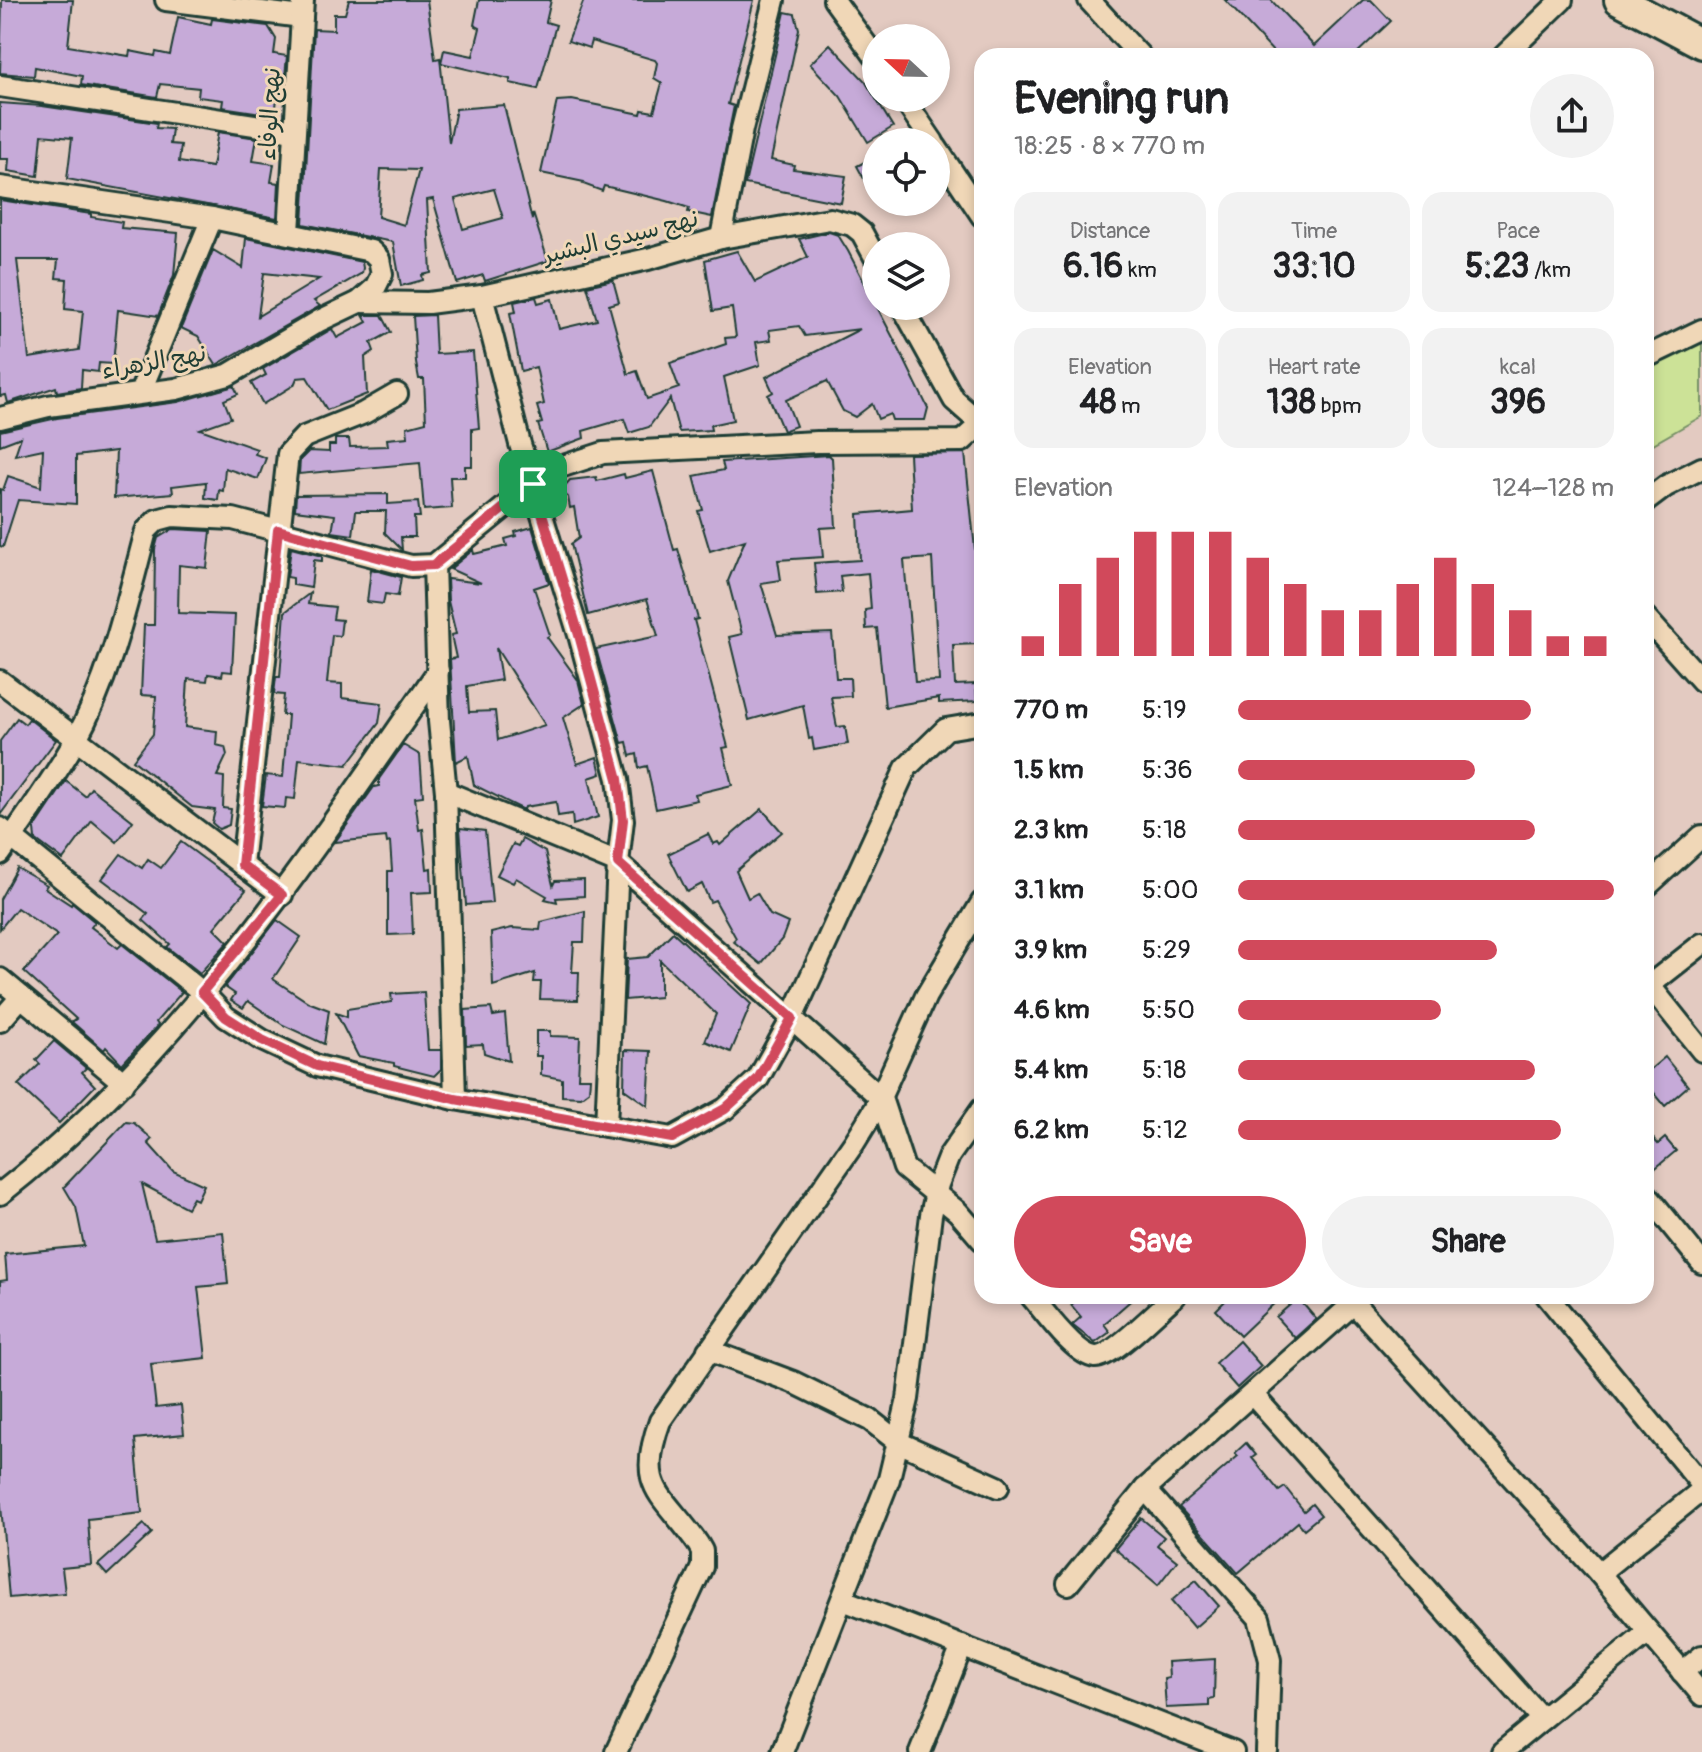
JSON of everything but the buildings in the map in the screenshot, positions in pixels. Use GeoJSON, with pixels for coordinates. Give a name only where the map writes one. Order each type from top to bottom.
{"type":"FeatureCollection","features":[{"type":"Feature","properties":{"kind":"main road"},"geometry":{"type":"LineString","coordinates":[[1619,0],[1702,44]]}},
{"type":"Feature","properties":{"kind":"street"},"geometry":{"type":"LineString","coordinates":[[166,0],[302,8]]}},
{"type":"Feature","properties":{"kind":"street"},"geometry":{"type":"LineString","coordinates":[[721,238],[742,129],[774,0]]}},
{"type":"Feature","properties":{"kind":"street"},"geometry":{"type":"LineString","coordinates":[[834,0],[862,39]]}},
{"type":"Feature","properties":{"kind":"street"},"geometry":{"type":"LineString","coordinates":[[1089,0],[1133,48]]}},
{"type":"Feature","properties":{"kind":"street"},"geometry":{"type":"LineString","coordinates":[[1512,48],[1562,0]]}},
{"type":"Feature","properties":{"kind":"street","name":"نهج الوفاء"},"geometry":{"type":"LineString","coordinates":[[289,232],[302,8]]}},
{"type":"Feature","properties":{"kind":"street"},"geometry":{"type":"LineString","coordinates":[[0,86],[294,131]]}},
{"type":"Feature","properties":{"kind":"street"},"geometry":{"type":"LineString","coordinates":[[950,168],[974,204]]}},
{"type":"Feature","properties":{"kind":"street"},"geometry":{"type":"LineString","coordinates":[[0,187],[289,232]]}},
{"type":"Feature","properties":{"kind":"street"},"geometry":{"type":"LineString","coordinates":[[140,393],[212,218]]}},
{"type":"Feature","properties":{"kind":"street","name":"نهج سيدي البشير"},"geometry":{"type":"LineString","coordinates":[[359,302],[428,303],[482,296],[648,259],[721,238],[830,219],[852,225],[862,233]]}},
{"type":"Feature","properties":{"kind":"street","name":"نهج الزهراء"},"geometry":{"type":"LineString","coordinates":[[0,418],[48,406],[176,389],[228,375],[319,321],[359,302],[379,283],[382,274],[379,259],[371,251],[289,232]]}},
{"type":"Feature","properties":{"kind":"street"},"geometry":{"type":"LineString","coordinates":[[482,296],[618,779],[623,820],[618,863],[606,1126]]}},
{"type":"Feature","properties":{"kind":"street"},"geometry":{"type":"LineString","coordinates":[[910,320],[954,400],[974,418]]}},
{"type":"Feature","properties":{"kind":"street"},"geometry":{"type":"LineString","coordinates":[[1654,353],[1702,330]]}},
{"type":"Feature","properties":{"kind":"street"},"geometry":{"type":"LineString","coordinates":[[242,865],[286,463],[295,443],[397,394]]}},
{"type":"Feature","properties":{"kind":"street"},"geometry":{"type":"LineString","coordinates":[[974,430],[962,441],[817,442],[603,453],[560,467],[533,484],[434,565],[411,566],[233,519],[164,517],[151,524],[146,531],[115,645],[75,741],[4,840],[202,992],[226,1017],[262,1040],[317,1066],[455,1099],[672,1138],[725,1109],[758,1079],[792,1018],[906,768],[946,729],[974,724]]}},
{"type":"Feature","properties":{"kind":"street"},"geometry":{"type":"LineString","coordinates":[[1654,495],[1666,486],[1700,472]]}},
{"type":"Feature","properties":{"kind":"street"},"geometry":{"type":"LineString","coordinates":[[434,565],[446,792],[455,1099]]}},
{"type":"Feature","properties":{"kind":"street"},"geometry":{"type":"LineString","coordinates":[[1654,627],[1702,681]]}},
{"type":"Feature","properties":{"kind":"street"},"geometry":{"type":"LineString","coordinates":[[0,1194],[124,1083],[202,992],[282,895],[438,671]]}},
{"type":"Feature","properties":{"kind":"street"},"geometry":{"type":"LineString","coordinates":[[0,681],[75,741],[282,895]]}},
{"type":"Feature","properties":{"kind":"street"},"geometry":{"type":"LineString","coordinates":[[446,792],[618,863],[881,1098],[904,1168],[936,1193],[974,1232]]}},
{"type":"Feature","properties":{"kind":"street"},"geometry":{"type":"LineString","coordinates":[[1654,880],[1702,836]]}},
{"type":"Feature","properties":{"kind":"street"},"geometry":{"type":"LineString","coordinates":[[616,1752],[702,1567],[702,1551],[657,1492],[649,1465],[651,1447],[660,1421],[854,1143],[881,1098],[926,996],[974,915]]}},
{"type":"Feature","properties":{"kind":"street"},"geometry":{"type":"LineString","coordinates":[[1654,982],[1702,944]]}},
{"type":"Feature","properties":{"kind":"street"},"geometry":{"type":"LineString","coordinates":[[0,979],[124,1083]]}},
{"type":"Feature","properties":{"kind":"street"},"geometry":{"type":"LineString","coordinates":[[1654,994],[1702,1051]]}},
{"type":"Feature","properties":{"kind":"street"},"geometry":{"type":"LineString","coordinates":[[0,1021],[21,997]]}},
{"type":"Feature","properties":{"kind":"street"},"geometry":{"type":"LineString","coordinates":[[782,1752],[879,1507],[898,1442],[916,1348],[936,1193],[949,1156],[974,1120]]}},
{"type":"Feature","properties":{"kind":"street"},"geometry":{"type":"LineString","coordinates":[[1654,1204],[1702,1263]]}},
{"type":"Feature","properties":{"kind":"street"},"geometry":{"type":"LineString","coordinates":[[1038,1304],[1075,1346],[1095,1357],[1104,1356],[1166,1304]]}},
{"type":"Feature","properties":{"kind":"street"},"geometry":{"type":"LineString","coordinates":[[1068,1584],[1145,1489],[1253,1395],[1346,1304]]}},
{"type":"Feature","properties":{"kind":"street"},"geometry":{"type":"LineString","coordinates":[[1354,1304],[1599,1573],[1702,1695]]}},
{"type":"Feature","properties":{"kind":"street"},"geometry":{"type":"LineString","coordinates":[[1553,1304],[1702,1488],[1599,1573]]}},
{"type":"Feature","properties":{"kind":"street"},"geometry":{"type":"LineString","coordinates":[[708,1350],[806,1388],[870,1420],[898,1442],[998,1487]]}},
{"type":"Feature","properties":{"kind":"street"},"geometry":{"type":"LineString","coordinates":[[1253,1395],[1542,1719]]}},
{"type":"Feature","properties":{"kind":"street"},"geometry":{"type":"LineString","coordinates":[[1145,1489],[1259,1618],[1270,1660],[1267,1752]]}},
{"type":"Feature","properties":{"kind":"street"},"geometry":{"type":"LineString","coordinates":[[843,1600],[1233,1752]]}},
{"type":"Feature","properties":{"kind":"street"},"geometry":{"type":"LineString","coordinates":[[1502,1752],[1647,1633]]}},
{"type":"Feature","properties":{"kind":"street"},"geometry":{"type":"LineString","coordinates":[[920,1752],[962,1646]]}},
{"type":"Feature","properties":{"kind":"street"},"geometry":{"type":"LineString","coordinates":[[1682,1672],[1702,1656]]}},
{"type":"Feature","properties":{"kind":"green space"},"geometry":{"type":"Polygon","coordinates":[[[1702,339],[1702,416],[1654,443],[1654,361],[1702,339]]]}},
{"type":"Feature","properties":{"kind":"route"},"geometry":{"type":"LineString","coordinates":[[533,484],[618,779],[623,820],[618,863],[792,1018],[758,1079],[725,1109],[672,1138],[455,1099],[317,1066],[262,1040],[226,1017],[202,992],[282,895],[242,865],[278,530],[411,566],[434,565],[533,484]]}}]}
